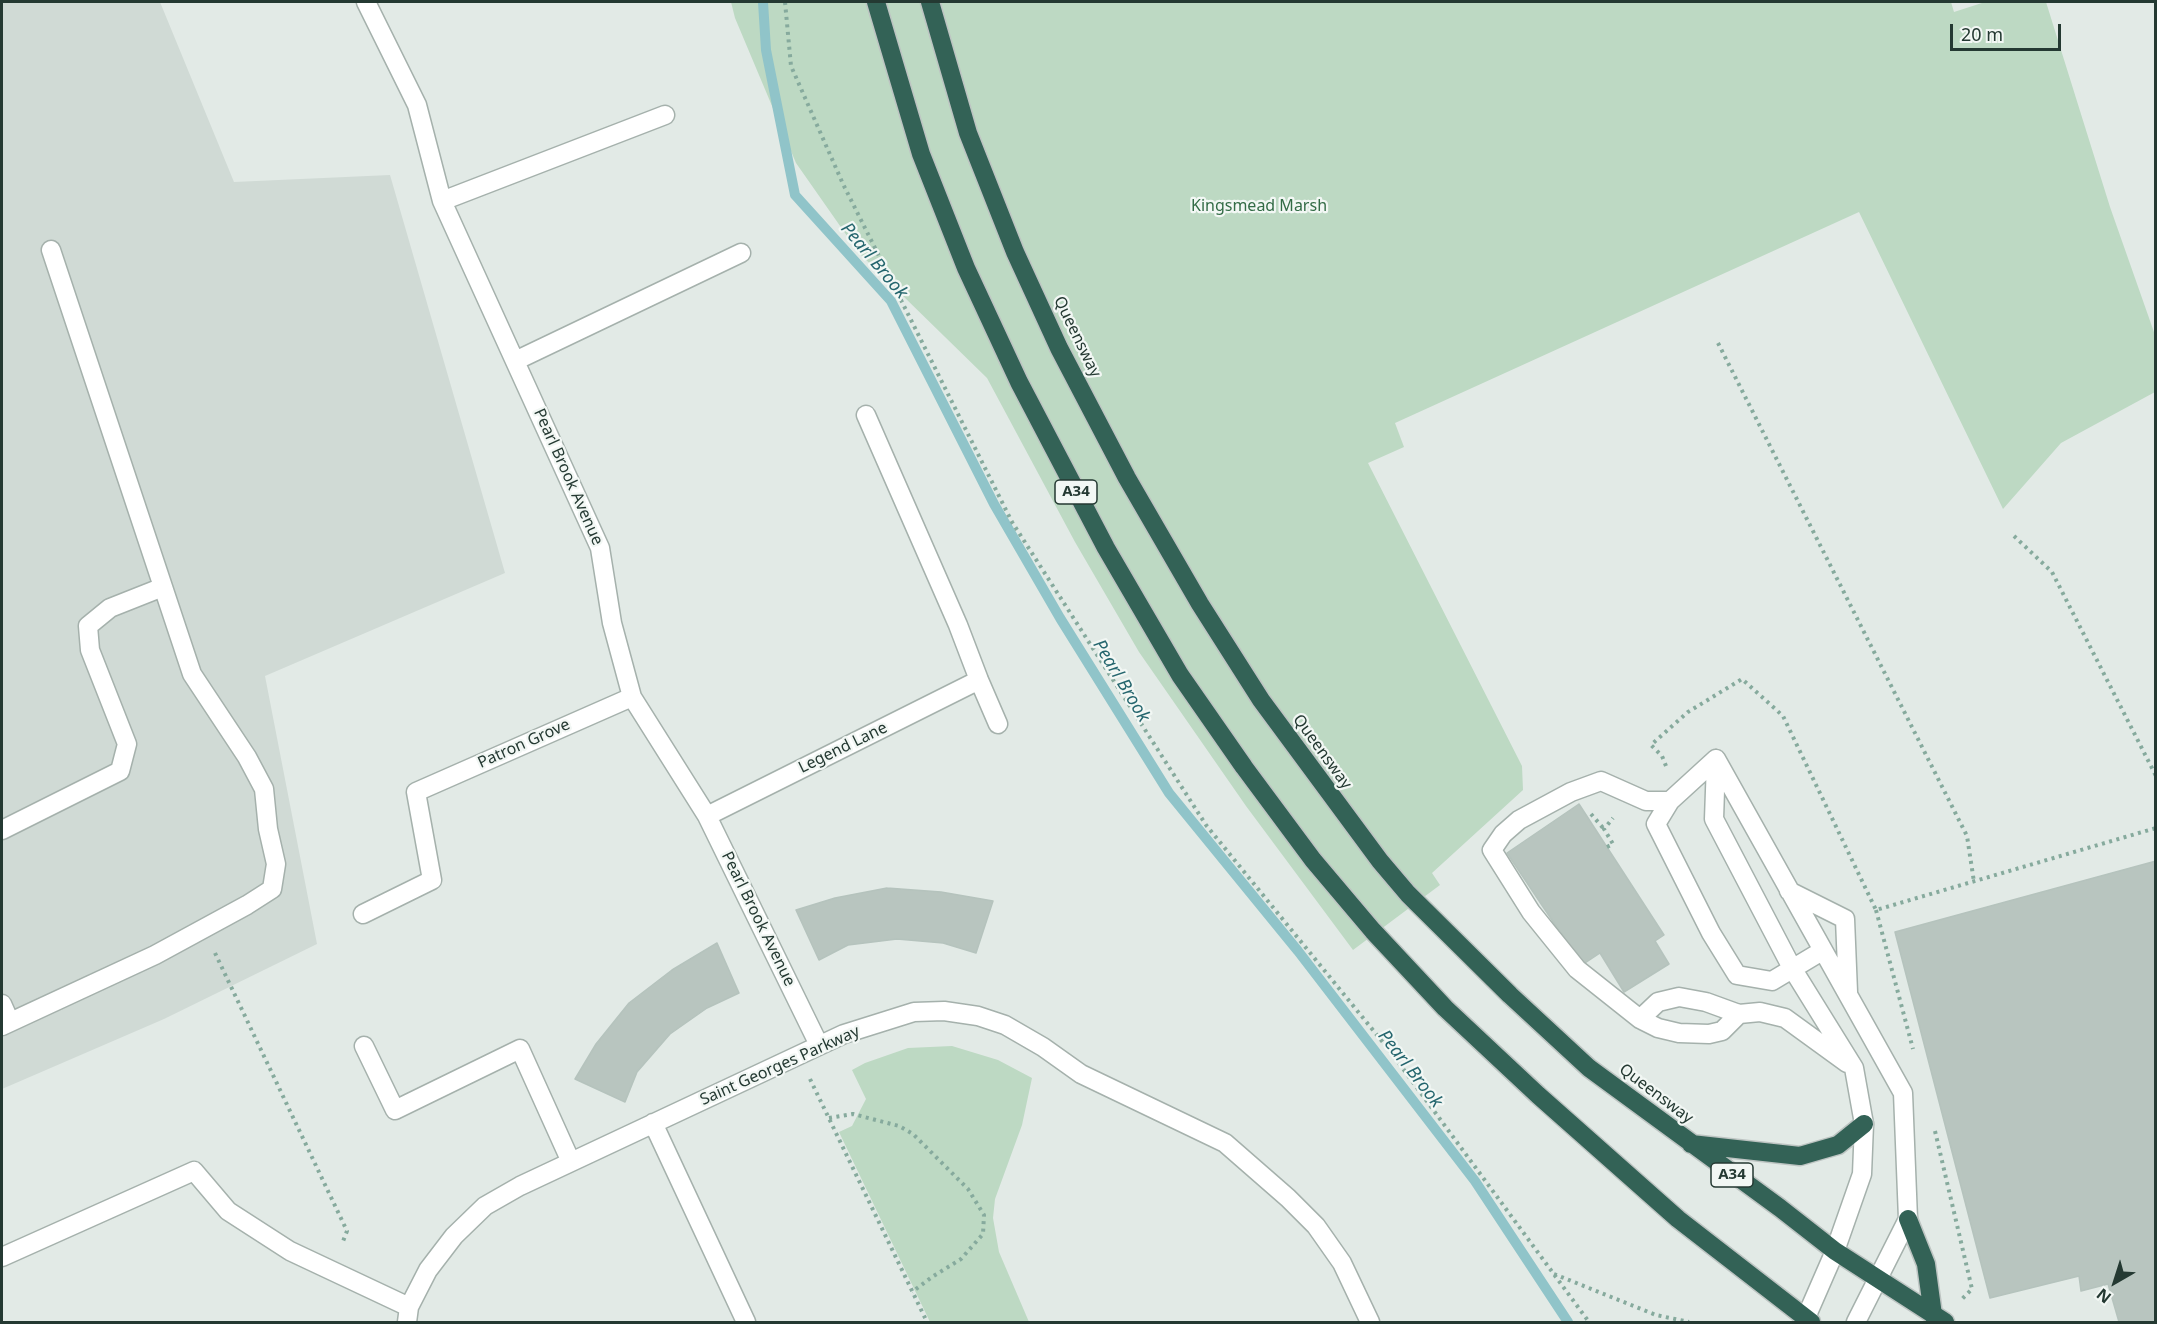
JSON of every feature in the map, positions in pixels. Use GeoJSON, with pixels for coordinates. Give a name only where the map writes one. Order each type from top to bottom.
{"type":"FeatureCollection","features":[{"type":"Feature","properties":{"kind":"highway","name":"A34"},"geometry":{"type":"LineString","coordinates":[[876,2],[921,154],[966,268],[1019,382],[1100,538],[1180,675],[1218,730],[1313,860],[1373,931],[1445,1008],[1556,1111],[1678,1219],[1807,1321]]}},
{"type":"Feature","properties":{"kind":"highway","name":"Queensway"},"geometry":{"type":"LineString","coordinates":[[930,2],[968,133],[1015,252],[1059,348],[1127,478],[1200,604],[1261,700],[1366,843],[1408,894],[1588,1068],[1835,1251],[1939,1319]]}},
{"type":"Feature","properties":{"kind":"highway"},"geometry":{"type":"LineString","coordinates":[[1689,1144],[1800,1156],[1838,1145],[1864,1124]]}},
{"type":"Feature","properties":{"kind":"highway"},"geometry":{"type":"LineString","coordinates":[[1908,1219],[1926,1264],[1939,1319]]}},
{"type":"Feature","properties":{"kind":"street","name":"Pearl Brook Avenue"},"geometry":{"type":"LineString","coordinates":[[366,2],[417,105],[442,201],[600,548],[612,624],[632,697],[707,816],[819,1045]]}},
{"type":"Feature","properties":{"kind":"street"},"geometry":{"type":"LineString","coordinates":[[442,201],[665,115]]}},
{"type":"Feature","properties":{"kind":"street"},"geometry":{"type":"LineString","coordinates":[[2,1004],[6,1024],[155,955],[272,889],[276,864],[268,829],[264,789],[247,757],[192,674],[51,250]]}},
{"type":"Feature","properties":{"kind":"street"},"geometry":{"type":"LineString","coordinates":[[515,362],[741,253]]}},
{"type":"Feature","properties":{"kind":"street"},"geometry":{"type":"LineString","coordinates":[[866,415],[958,625],[998,724]]}},
{"type":"Feature","properties":{"kind":"street"},"geometry":{"type":"LineString","coordinates":[[2,830],[120,771],[127,744],[90,650],[88,626],[110,608],[164,587]]}},
{"type":"Feature","properties":{"kind":"street","name":"Legend Lane"},"geometry":{"type":"LineString","coordinates":[[707,816],[979,680]]}},
{"type":"Feature","properties":{"kind":"street","name":"Patron Grove"},"geometry":{"type":"LineString","coordinates":[[363,914],[432,880],[416,792],[632,697]]}},
{"type":"Feature","properties":{"kind":"street"},"geometry":{"type":"LineString","coordinates":[[1716,759],[1670,801],[1656,824],[1711,933],[1737,975],[1772,981],[1822,951]]}},
{"type":"Feature","properties":{"kind":"street"},"geometry":{"type":"LineString","coordinates":[[1716,759],[1903,1094],[1908,1219],[1856,1323]]}},
{"type":"Feature","properties":{"kind":"street"},"geometry":{"type":"LineString","coordinates":[[1716,759],[1714,819],[1792,968],[1854,1068],[1864,1124],[1862,1174],[1807,1321]]}},
{"type":"Feature","properties":{"kind":"street"},"geometry":{"type":"LineString","coordinates":[[1670,801],[1646,801],[1601,781],[1571,792],[1519,820],[1503,834],[1492,849],[1531,912],[1577,969],[1640,1018],[1658,1028],[1679,1033],[1709,1034],[1722,1031],[1739,1014]]}},
{"type":"Feature","properties":{"kind":"street"},"geometry":{"type":"LineString","coordinates":[[1789,891],[1845,919],[1848,997]]}},
{"type":"Feature","properties":{"kind":"street"},"geometry":{"type":"LineString","coordinates":[[1640,1018],[1658,1002],[1679,997],[1706,1002],[1739,1014],[1760,1012],[1785,1018],[1854,1068]]}},
{"type":"Feature","properties":{"kind":"street","name":"Saint Georges Parkway"},"geometry":{"type":"LineString","coordinates":[[408,1315],[428,1270],[454,1236],[485,1206],[520,1186],[800,1056],[819,1045],[914,1012],[944,1011],[978,1016],[1005,1025],[1043,1047],[1081,1074],[1225,1143],[1288,1198],[1316,1226],[1342,1263],[1370,1323]]}},
{"type":"Feature","properties":{"kind":"street"},"geometry":{"type":"LineString","coordinates":[[364,1046],[395,1110],[520,1049],[572,1162]]}},
{"type":"Feature","properties":{"kind":"street"},"geometry":{"type":"LineString","coordinates":[[653,1123],[746,1323]]}},
{"type":"Feature","properties":{"kind":"street"},"geometry":{"type":"LineString","coordinates":[[2,1257],[194,1171],[228,1211],[290,1251],[332,1270],[408,1315]]}},
{"type":"Feature","properties":{"kind":"path"},"geometry":{"type":"LineString","coordinates":[[785,2],[791,66],[843,184],[1012,522],[1206,825],[1390,1051],[1589,1323]]}},
{"type":"Feature","properties":{"kind":"path"},"geometry":{"type":"LineString","coordinates":[[1718,343],[1967,836],[1974,882]]}},
{"type":"Feature","properties":{"kind":"path"},"geometry":{"type":"LineString","coordinates":[[2014,536],[2052,572],[2156,776]]}},
{"type":"Feature","properties":{"kind":"path"},"geometry":{"type":"LineString","coordinates":[[1670,801],[1656,782],[1664,776],[1666,768],[1662,756],[1651,745],[1688,712],[1742,679],[1783,716],[1876,910],[2156,828]]}},
{"type":"Feature","properties":{"kind":"path"},"geometry":{"type":"LineString","coordinates":[[203,929],[347,1231],[332,1270]]}},
{"type":"Feature","properties":{"kind":"path"},"geometry":{"type":"LineString","coordinates":[[800,1056],[927,1323]]}},
{"type":"Feature","properties":{"kind":"path"},"geometry":{"type":"LineString","coordinates":[[829,1118],[853,1114],[899,1126],[914,1134],[968,1189],[984,1215],[983,1234],[961,1259],[932,1276],[912,1292]]}},
{"type":"Feature","properties":{"kind":"path"},"geometry":{"type":"LineString","coordinates":[[1553,1274],[1656,1315],[1689,1323]]}},
{"type":"Feature","properties":{"kind":"shaded area"},"geometry":{"type":"Polygon","coordinates":[[[2,2],[160,2],[234,182],[390,175],[505,573],[265,676],[317,944],[164,1019],[2,1089],[2,2]]]}},
{"type":"Feature","properties":{"kind":"green space","name":"Kingsmead Marsh"},"geometry":{"type":"Polygon","coordinates":[[[731,2],[1951,2],[1954,12],[1985,2],[2046,2],[2110,207],[2155,335],[2155,392],[2061,443],[2003,509],[1859,212],[1395,423],[1404,447],[1368,463],[1522,766],[1523,790],[1432,873],[1440,885],[1353,950],[1246,806],[1139,652],[1075,542],[987,378],[859,253],[796,163],[735,18],[731,2]]]}},
{"type":"Feature","properties":{"kind":"green space"},"geometry":{"type":"Polygon","coordinates":[[[952,1046],[998,1060],[1032,1078],[1022,1125],[995,1199],[993,1218],[999,1252],[1029,1322],[930,1322],[839,1132],[852,1126],[866,1099],[852,1070],[908,1048],[952,1046]]]}},
{"type":"Feature","properties":{"kind":"building"},"geometry":{"type":"Polygon","coordinates":[[[1579,804],[1664,935],[1655,941],[1669,964],[1624,992],[1600,953],[1582,965],[1507,853],[1579,804]]]}},
{"type":"Feature","properties":{"kind":"building"},"geometry":{"type":"Polygon","coordinates":[[[2156,861],[2156,1322],[2119,1322],[2108,1284],[2081,1291],[2079,1276],[1990,1298],[1895,932],[2156,861]]]}},
{"type":"Feature","properties":{"kind":"building"},"geometry":{"type":"Polygon","coordinates":[[[887,888],[941,892],[993,901],[976,953],[943,943],[897,939],[848,945],[819,960],[796,910],[835,898],[887,888]]]}},
{"type":"Feature","properties":{"kind":"building"},"geometry":{"type":"Polygon","coordinates":[[[717,943],[739,993],[707,1008],[670,1034],[637,1072],[625,1102],[575,1079],[596,1044],[629,1003],[672,970],[717,943]]]}},
{"type":"Feature","properties":{"kind":"waterway","name":"Pearl Brook"},"geometry":{"type":"LineString","coordinates":[[763,2],[766,50],[795,195],[891,301],[994,504],[1060,618],[1169,793],[1298,951],[1475,1181],[1568,1322]]}}]}
